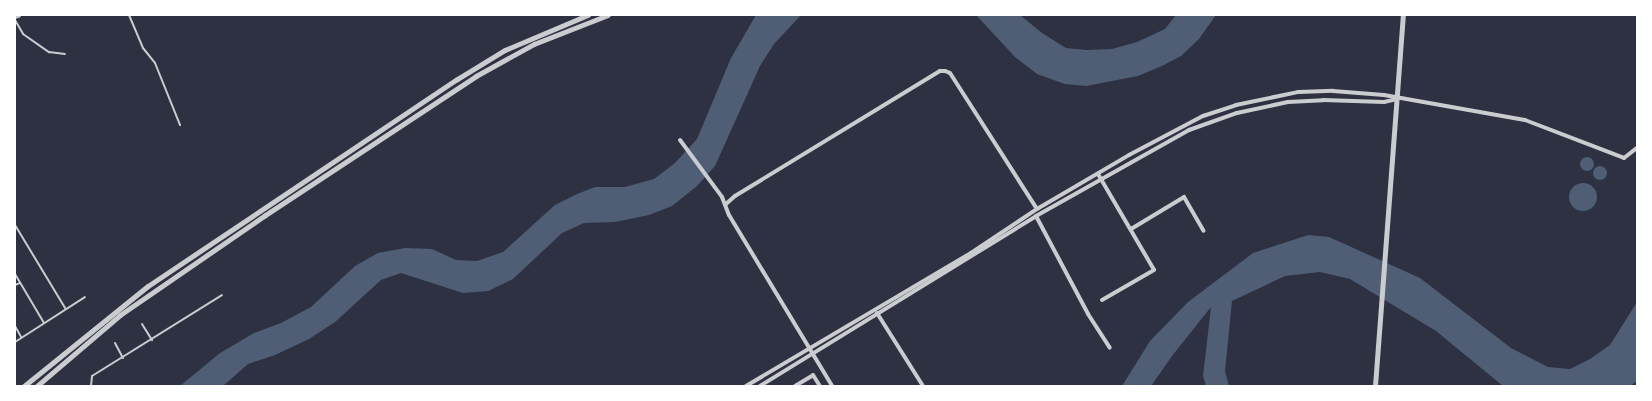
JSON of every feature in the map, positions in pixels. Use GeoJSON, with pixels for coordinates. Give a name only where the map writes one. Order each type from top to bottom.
{"type":"FeatureCollection","features":[{"type":"Feature","properties":{"kind":"street"},"geometry":{"type":"LineString","coordinates":[[36,386],[148,286],[325,167],[456,80],[505,50],[588,15]]}},
{"type":"Feature","properties":{"kind":"street"},"geometry":{"type":"LineString","coordinates":[[24,386],[107,323],[476,76],[534,44],[608,15]]}},
{"type":"Feature","properties":{"kind":"street"},"geometry":{"type":"LineString","coordinates":[[1375,386],[1403,15]]}},
{"type":"Feature","properties":{"kind":"street"},"geometry":{"type":"LineString","coordinates":[[547,32],[548,38]]}},
{"type":"Feature","properties":{"kind":"street"},"geometry":{"type":"LineString","coordinates":[[726,204],[735,196],[940,71],[945,71],[950,73],[1037,209]]}},
{"type":"Feature","properties":{"kind":"street"},"geometry":{"type":"LineString","coordinates":[[746,386],[971,253],[1037,209],[1167,134],[1203,116],[1262,98],[1298,92],[1333,91],[1384,95],[1397,99],[1525,120],[1624,158],[1637,148]]}},
{"type":"Feature","properties":{"kind":"street"},"geometry":{"type":"LineString","coordinates":[[760,386],[1036,216],[1189,130],[1237,113],[1288,102],[1323,100],[1384,102],[1397,99]]}},
{"type":"Feature","properties":{"kind":"street"},"geometry":{"type":"LineString","coordinates":[[682,142],[726,204],[729,215],[832,386]]}},
{"type":"Feature","properties":{"kind":"street"},"geometry":{"type":"LineString","coordinates":[[325,167],[329,173]]}},
{"type":"Feature","properties":{"kind":"street"},"geometry":{"type":"LineString","coordinates":[[1098,174],[1154,270],[1102,300]]}},
{"type":"Feature","properties":{"kind":"street"},"geometry":{"type":"LineString","coordinates":[[1131,229],[1184,197],[1204,231]]}},
{"type":"Feature","properties":{"kind":"street"},"geometry":{"type":"LineString","coordinates":[[1036,216],[1088,314],[1110,348]]}},
{"type":"Feature","properties":{"kind":"street"},"geometry":{"type":"LineString","coordinates":[[874,309],[923,386]]}},
{"type":"Feature","properties":{"kind":"street"},"geometry":{"type":"LineString","coordinates":[[795,386],[813,375],[820,386]]}},
{"type":"Feature","properties":{"kind":"lane"},"geometry":{"type":"LineString","coordinates":[[129,15],[143,48],[155,63],[180,125]]}},
{"type":"Feature","properties":{"kind":"lane"},"geometry":{"type":"LineString","coordinates":[[16,17],[23,34],[49,52],[66,54]]}},
{"type":"Feature","properties":{"kind":"lane"},"geometry":{"type":"LineString","coordinates":[[15,224],[65,308]]}},
{"type":"Feature","properties":{"kind":"lane"},"geometry":{"type":"LineString","coordinates":[[15,274],[44,323]]}},
{"type":"Feature","properties":{"kind":"lane"},"geometry":{"type":"LineString","coordinates":[[15,285],[20,282]]}},
{"type":"Feature","properties":{"kind":"lane"},"geometry":{"type":"LineString","coordinates":[[91,386],[92,376],[124,358],[222,295]]}},
{"type":"Feature","properties":{"kind":"lane"},"geometry":{"type":"LineString","coordinates":[[15,342],[65,308],[73,306],[85,297]]}},
{"type":"Feature","properties":{"kind":"lane"},"geometry":{"type":"LineString","coordinates":[[142,324],[152,340]]}},
{"type":"Feature","properties":{"kind":"lane"},"geometry":{"type":"LineString","coordinates":[[15,326],[22,338]]}},
{"type":"Feature","properties":{"kind":"lane"},"geometry":{"type":"LineString","coordinates":[[115,343],[124,358]]}},
{"type":"Feature","properties":{"kind":"water"},"geometry":{"type":"Polygon","coordinates":[[[756,15],[801,15],[774,44],[760,66],[715,166],[697,186],[672,206],[649,215],[615,222],[584,223],[562,233],[513,279],[488,291],[463,293],[401,273],[381,280],[335,322],[309,339],[275,355],[248,364],[223,386],[180,386],[220,353],[254,333],[281,323],[311,307],[355,266],[378,253],[405,248],[432,249],[456,260],[477,261],[503,252],[555,205],[577,194],[595,187],[625,187],[654,179],[675,163],[697,139],[731,58],[756,15]]]}},
{"type":"Feature","properties":{"kind":"water"},"geometry":{"type":"Polygon","coordinates":[[[976,15],[1020,15],[1042,33],[1066,48],[1087,50],[1112,49],[1137,42],[1165,29],[1176,15],[1216,15],[1199,39],[1181,56],[1138,76],[1086,86],[1065,84],[1037,74],[1015,57],[976,15]]]}},
{"type":"Feature","properties":{"kind":"water"},"geometry":{"type":"Polygon","coordinates":[[[1587,157],[1592,159],[1594,164],[1592,169],[1587,171],[1582,169],[1580,164],[1582,159],[1587,157]]]}},
{"type":"Feature","properties":{"kind":"water"},"geometry":{"type":"Polygon","coordinates":[[[1600,166],[1605,168],[1607,173],[1605,178],[1600,180],[1595,178],[1593,173],[1595,168],[1600,166]]]}},
{"type":"Feature","properties":{"kind":"water"},"geometry":{"type":"Polygon","coordinates":[[[1583,183],[1593,187],[1597,197],[1593,207],[1583,211],[1573,207],[1569,197],[1573,187],[1583,183]]]}},
{"type":"Feature","properties":{"kind":"water"},"geometry":{"type":"Polygon","coordinates":[[[1308,235],[1329,237],[1420,278],[1511,348],[1548,367],[1570,369],[1590,359],[1610,345],[1637,302],[1637,381],[1630,386],[1503,386],[1436,331],[1350,279],[1320,272],[1285,276],[1232,301],[1225,371],[1229,386],[1206,386],[1203,376],[1211,307],[1151,386],[1122,386],[1150,341],[1188,302],[1253,253],[1308,235]]]}}]}
